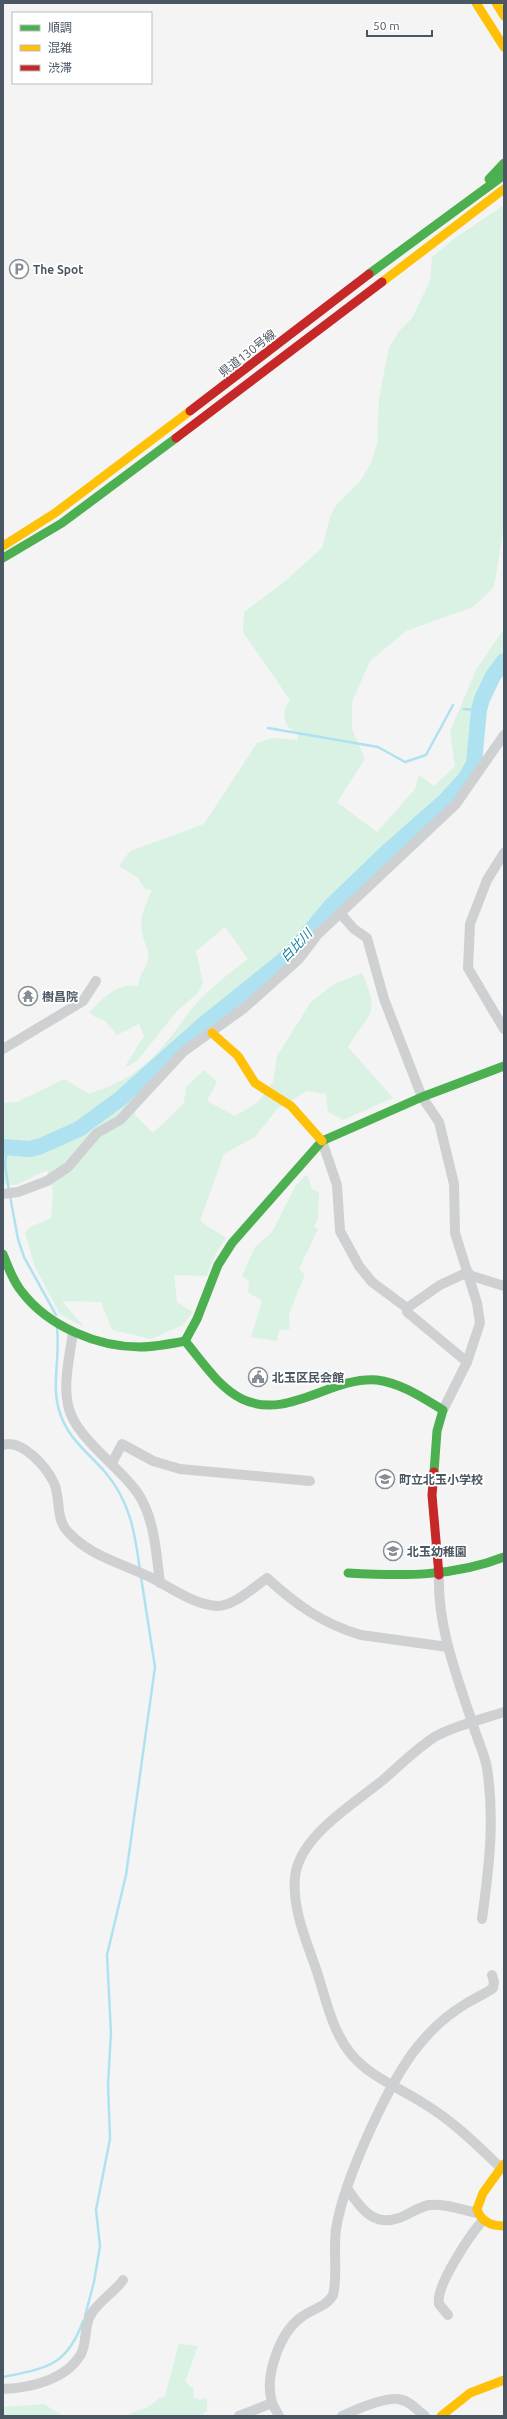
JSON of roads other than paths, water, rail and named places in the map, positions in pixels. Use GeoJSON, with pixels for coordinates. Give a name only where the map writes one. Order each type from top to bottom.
{"type":"FeatureCollection","features":[{"type":"Feature","properties":{"kind":"main road"},"geometry":{"type":"LineString","coordinates":[[476,3],[504,47]]}},
{"type":"Feature","properties":{"kind":"main road"},"geometry":{"type":"LineString","coordinates":[[496,3],[504,16]]}},
{"type":"Feature","properties":{"kind":"main road"},"geometry":{"type":"LineString","coordinates":[[460,207],[504,163]]}},
{"type":"Feature","properties":{"kind":"main road","name":"県道130号線"},"geometry":{"type":"LineString","coordinates":[[3,546],[55,513],[109,474],[403,248],[504,175]]}},
{"type":"Feature","properties":{"kind":"main road","name":"県道130号線"},"geometry":{"type":"LineString","coordinates":[[3,558],[62,523],[117,483],[504,189]]}},
{"type":"Feature","properties":{"kind":"main road"},"geometry":{"type":"LineString","coordinates":[[463,220],[504,196]]}},
{"type":"Feature","properties":{"kind":"main road"},"geometry":{"type":"LineString","coordinates":[[212,1033],[238,1056],[255,1083],[291,1106],[322,1140]]}},
{"type":"Feature","properties":{"kind":"main road"},"geometry":{"type":"LineString","coordinates":[[185,1341],[197,1320],[218,1265],[232,1243],[322,1140],[422,1098],[504,1066]]}},
{"type":"Feature","properties":{"kind":"main road"},"geometry":{"type":"LineString","coordinates":[[3,1254],[20,1290],[51,1320],[70,1331],[133,1347],[148,1347],[185,1341]]}},
{"type":"Feature","properties":{"kind":"main road"},"geometry":{"type":"LineString","coordinates":[[185,1341],[235,1394],[258,1404],[282,1405],[338,1385],[376,1380],[410,1391],[443,1410],[437,1431],[432,1495],[439,1575]]}},
{"type":"Feature","properties":{"kind":"main road"},"geometry":{"type":"LineString","coordinates":[[348,1573],[413,1576],[439,1575],[476,1568],[504,1557]]}},
{"type":"Feature","properties":{"kind":"main road"},"geometry":{"type":"LineString","coordinates":[[502,2166],[479,2199],[481,2217],[497,2226],[504,2226]]}},
{"type":"Feature","properties":{"kind":"main road"},"geometry":{"type":"LineString","coordinates":[[441,2416],[458,2398],[469,2392],[504,2380]]}},
{"type":"Feature","properties":{"kind":"street"},"geometry":{"type":"LineString","coordinates":[[3,1194],[18,1192],[47,1181],[68,1167],[97,1132],[120,1120],[182,1052],[212,1033],[243,1009],[299,959],[318,934],[456,804],[504,735]]}},
{"type":"Feature","properties":{"kind":"street"},"geometry":{"type":"LineString","coordinates":[[504,853],[487,880],[470,924],[468,968],[504,1029]]}},
{"type":"Feature","properties":{"kind":"street"},"geometry":{"type":"LineString","coordinates":[[340,913],[354,929],[367,938],[384,999],[422,1098],[439,1122],[454,1184],[455,1233],[477,1303],[480,1323],[467,1362],[443,1410]]}},
{"type":"Feature","properties":{"kind":"street"},"geometry":{"type":"LineString","coordinates":[[3,1049],[83,1001],[96,981]]}},
{"type":"Feature","properties":{"kind":"street"},"geometry":{"type":"LineString","coordinates":[[322,1140],[337,1185],[340,1231],[359,1266],[372,1282],[407,1308],[407,1312],[467,1362]]}},
{"type":"Feature","properties":{"kind":"street"},"geometry":{"type":"LineString","coordinates":[[407,1308],[440,1285],[468,1273],[504,1286]]}},
{"type":"Feature","properties":{"kind":"street"},"geometry":{"type":"LineString","coordinates":[[70,1331],[68,1405],[81,1431],[138,1493],[144,1505],[154,1535],[160,1583]]}},
{"type":"Feature","properties":{"kind":"street"},"geometry":{"type":"LineString","coordinates":[[112,1463],[122,1444],[153,1461],[180,1469],[310,1481]]}},
{"type":"Feature","properties":{"kind":"street"},"geometry":{"type":"LineString","coordinates":[[3,1445],[20,1447],[47,1473],[54,1483],[61,1522],[67,1531],[78,1541],[100,1556],[199,1601],[217,1606],[236,1599],[266,1578],[310,1613],[347,1631],[361,1635],[448,1647]]}},
{"type":"Feature","properties":{"kind":"street"},"geometry":{"type":"LineString","coordinates":[[439,1575],[438,1589],[448,1647],[487,1767],[492,1830],[490,1863],[482,1919]]}},
{"type":"Feature","properties":{"kind":"street"},"geometry":{"type":"LineString","coordinates":[[502,2166],[448,2120],[422,2102],[392,2086],[361,2064],[342,2040],[297,1909],[295,1876],[302,1856],[309,1844],[343,1811],[434,1737],[504,1712]]}},
{"type":"Feature","properties":{"kind":"street"},"geometry":{"type":"LineString","coordinates":[[279,2416],[272,2403],[271,2389],[274,2359],[283,2336],[296,2321],[328,2301],[333,2295],[336,2229],[347,2188],[392,2086],[410,2057],[426,2037],[465,2004],[493,1988],[494,1982],[492,1975]]}},
{"type":"Feature","properties":{"kind":"street"},"geometry":{"type":"LineString","coordinates":[[347,2188],[365,2212],[380,2220],[397,2219],[418,2208],[434,2205],[481,2217],[462,2247],[439,2293],[439,2304],[448,2315]]}},
{"type":"Feature","properties":{"kind":"street"},"geometry":{"type":"LineString","coordinates":[[3,2389],[36,2386],[62,2372],[76,2360],[81,2354],[89,2318],[94,2309],[123,2280]]}},
{"type":"Feature","properties":{"kind":"street"},"geometry":{"type":"LineString","coordinates":[[342,2416],[361,2408],[400,2399],[425,2416]]}},
{"type":"Feature","properties":{"kind":"street"},"geometry":{"type":"LineString","coordinates":[[239,2416],[272,2403]]}},
{"type":"Feature","properties":{"kind":"waterway","name":"白比川"},"geometry":{"type":"LineString","coordinates":[[3,1147],[30,1149],[41,1146],[79,1129],[120,1099],[204,1024],[291,954],[332,905],[387,852],[446,800],[466,778],[474,763],[479,710],[482,699],[493,676],[504,661]]}},
{"type":"Feature","properties":{"kind":"waterway"},"geometry":{"type":"LineString","coordinates":[[268,728],[378,747],[405,762],[426,755],[453,705]]}},
{"type":"Feature","properties":{"kind":"waterway"},"geometry":{"type":"LineString","coordinates":[[464,709],[479,710]]}},
{"type":"Feature","properties":{"kind":"waterway"},"geometry":{"type":"LineString","coordinates":[[7,1148],[5,1165],[9,1191]]}},
{"type":"Feature","properties":{"kind":"waterway"},"geometry":{"type":"LineString","coordinates":[[10,1196],[18,1239],[24,1257],[56,1315]]}},
{"type":"Feature","properties":{"kind":"waterway"},"geometry":{"type":"LineString","coordinates":[[57,1328],[58,1352],[56,1388],[59,1411],[72,1436],[105,1472],[120,1494],[130,1518],[140,1570]]}},
{"type":"Feature","properties":{"kind":"waterway"},"geometry":{"type":"LineString","coordinates":[[85,2316],[94,2282],[100,2246],[96,2210],[110,2139],[108,2084],[111,2033],[107,1955],[126,1875],[155,1667],[141,1577]]}},
{"type":"Feature","properties":{"kind":"waterway"},"geometry":{"type":"LineString","coordinates":[[3,2377],[32,2371],[54,2362],[70,2347],[77,2336],[83,2321]]}},
{"type":"Feature","properties":{"kind":"place","name":"The Spot"},"geometry":{"type":"Point","coordinates":[19,269]}},
{"type":"Feature","properties":{"kind":"place","name":"樹昌院"},"geometry":{"type":"Point","coordinates":[28,996]}},
{"type":"Feature","properties":{"kind":"place","name":"北玉区民会館"},"geometry":{"type":"Point","coordinates":[258,1377]}},
{"type":"Feature","properties":{"kind":"place","name":"町立北玉小学校"},"geometry":{"type":"Point","coordinates":[385,1479]}},
{"type":"Feature","properties":{"kind":"place","name":"北玉幼稚園"},"geometry":{"type":"Point","coordinates":[393,1551]}}]}
